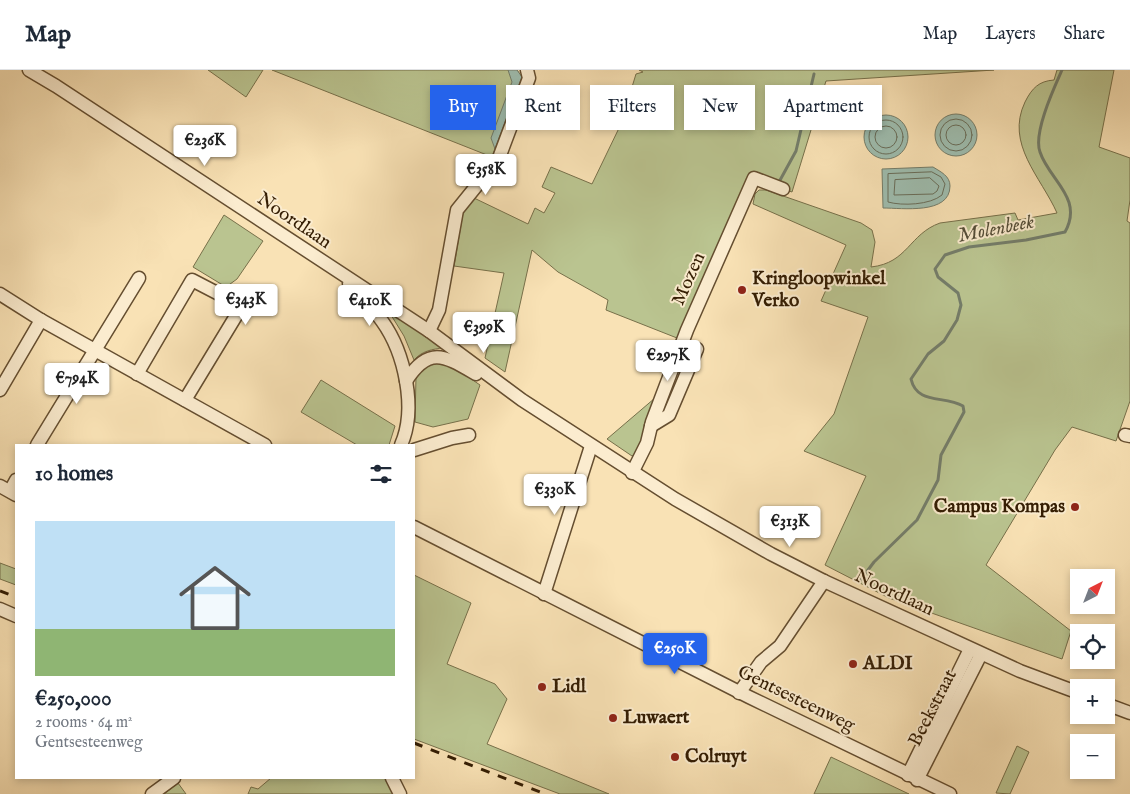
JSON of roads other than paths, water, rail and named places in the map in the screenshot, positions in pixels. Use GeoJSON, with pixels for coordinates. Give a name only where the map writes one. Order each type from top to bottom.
{"type":"FeatureCollection","features":[{"type":"Feature","properties":{"kind":"street","name":"Noordlaan"},"geometry":{"type":"LineString","coordinates":[[29,70],[65,91],[429,331],[522,400],[632,473],[771,554],[824,581],[976,651],[1070,690]]}},
{"type":"Feature","properties":{"kind":"street"},"geometry":{"type":"LineString","coordinates":[[429,331],[439,310],[457,210],[499,158],[529,78],[527,70]]}},
{"type":"Feature","properties":{"kind":"street","name":"Mozen"},"geometry":{"type":"LineString","coordinates":[[632,473],[648,443],[651,426],[687,330],[754,178],[783,189]]}},
{"type":"Feature","properties":{"kind":"street","name":"Noordlaan"},"geometry":{"type":"LineString","coordinates":[[338,272],[382,320],[392,338],[406,381],[410,412],[401,444]]}},
{"type":"Feature","properties":{"kind":"street"},"geometry":{"type":"LineString","coordinates":[[38,444],[139,278]]}},
{"type":"Feature","properties":{"kind":"street"},"geometry":{"type":"LineString","coordinates":[[137,374],[192,280],[242,306],[185,400]]}},
{"type":"Feature","properties":{"kind":"street"},"geometry":{"type":"LineString","coordinates":[[0,294],[41,320],[262,444]]}},
{"type":"Feature","properties":{"kind":"street"},"geometry":{"type":"LineString","coordinates":[[0,390],[41,320]]}},
{"type":"Feature","properties":{"kind":"street"},"geometry":{"type":"LineString","coordinates":[[651,426],[669,415],[697,349]]}},
{"type":"Feature","properties":{"kind":"street","name":"Noordlaan"},"geometry":{"type":"LineString","coordinates":[[406,381],[420,362],[436,356],[444,357],[522,400]]}},
{"type":"Feature","properties":{"kind":"street"},"geometry":{"type":"LineString","coordinates":[[415,450],[452,438],[470,435]]}},
{"type":"Feature","properties":{"kind":"street"},"geometry":{"type":"LineString","coordinates":[[544,594],[591,446]]}},
{"type":"Feature","properties":{"kind":"street","name":"Gentsesteenweg"},"geometry":{"type":"LineString","coordinates":[[415,529],[739,692],[913,778],[950,794]]}},
{"type":"Feature","properties":{"kind":"street"},"geometry":{"type":"LineString","coordinates":[[739,692],[761,662],[788,636],[824,581]]}},
{"type":"Feature","properties":{"kind":"street"},"geometry":{"type":"LineString","coordinates":[[0,609],[15,616]]}},
{"type":"Feature","properties":{"kind":"street","name":"Beekstraat"},"geometry":{"type":"LineString","coordinates":[[913,778],[976,651]]}},
{"type":"Feature","properties":{"kind":"street"},"geometry":{"type":"LineString","coordinates":[[1115,707],[1130,713]]}},
{"type":"Feature","properties":{"kind":"street"},"geometry":{"type":"LineString","coordinates":[[152,794],[173,779]]}},
{"type":"Feature","properties":{"kind":"street"},"geometry":{"type":"LineString","coordinates":[[392,779],[400,794]]}},
{"type":"Feature","properties":{"kind":"water"},"geometry":{"type":"Polygon","coordinates":[[[508,70],[517,70],[522,77],[519,85],[511,85],[512,82],[508,70]]]}},
{"type":"Feature","properties":{"kind":"water"},"geometry":{"type":"Polygon","coordinates":[[[506,98],[506,120],[495,149],[491,138],[494,130],[496,130],[496,125],[506,98]]]}},
{"type":"Feature","properties":{"kind":"water"},"geometry":{"type":"Polygon","coordinates":[[[960,114],[968,117],[974,123],[977,135],[974,147],[968,153],[952,156],[944,153],[938,147],[935,131],[938,123],[944,117],[960,114]]]}},
{"type":"Feature","properties":{"kind":"water"},"geometry":{"type":"Polygon","coordinates":[[[886,115],[898,119],[904,125],[908,137],[904,149],[898,155],[886,159],[874,155],[868,149],[864,137],[866,130],[882,130],[882,116],[886,115]]]}},
{"type":"Feature","properties":{"kind":"water"},"geometry":{"type":"Polygon","coordinates":[[[933,167],[944,175],[950,183],[948,195],[942,202],[924,208],[883,208],[882,169],[933,167]]]}},
{"type":"Feature","properties":{"kind":"waterway","name":"Molenbeek"},"geometry":{"type":"LineString","coordinates":[[859,582],[874,562],[917,520],[938,480],[941,455],[964,412],[963,406],[956,403],[919,393],[911,379],[928,354],[944,341],[957,320],[961,305],[958,293],[938,277],[935,269],[945,255],[969,247],[1026,240],[1065,232],[1070,220],[1068,199],[1044,162],[1039,144],[1039,134],[1045,111],[1062,70]]}},
{"type":"Feature","properties":{"kind":"waterway"},"geometry":{"type":"LineString","coordinates":[[779,182],[796,151],[814,74]]}},
{"type":"Feature","properties":{"kind":"railway"},"geometry":{"type":"LineString","coordinates":[[0,591],[15,597]]}},
{"type":"Feature","properties":{"kind":"railway"},"geometry":{"type":"LineString","coordinates":[[415,743],[545,794]]}},
{"type":"Feature","properties":{"kind":"place","name":"Kringloopwinkel Verko"},"geometry":{"type":"Point","coordinates":[742,290]}},
{"type":"Feature","properties":{"kind":"place","name":"Campus Kompas"},"geometry":{"type":"Point","coordinates":[1075,507]}},
{"type":"Feature","properties":{"kind":"place","name":"ALDI"},"geometry":{"type":"Point","coordinates":[853,664]}},
{"type":"Feature","properties":{"kind":"place","name":"Lidl"},"geometry":{"type":"Point","coordinates":[542,687]}},
{"type":"Feature","properties":{"kind":"place","name":"Luwaert"},"geometry":{"type":"Point","coordinates":[613,718]}},
{"type":"Feature","properties":{"kind":"place","name":"Colruyt"},"geometry":{"type":"Point","coordinates":[675,757]}}]}
